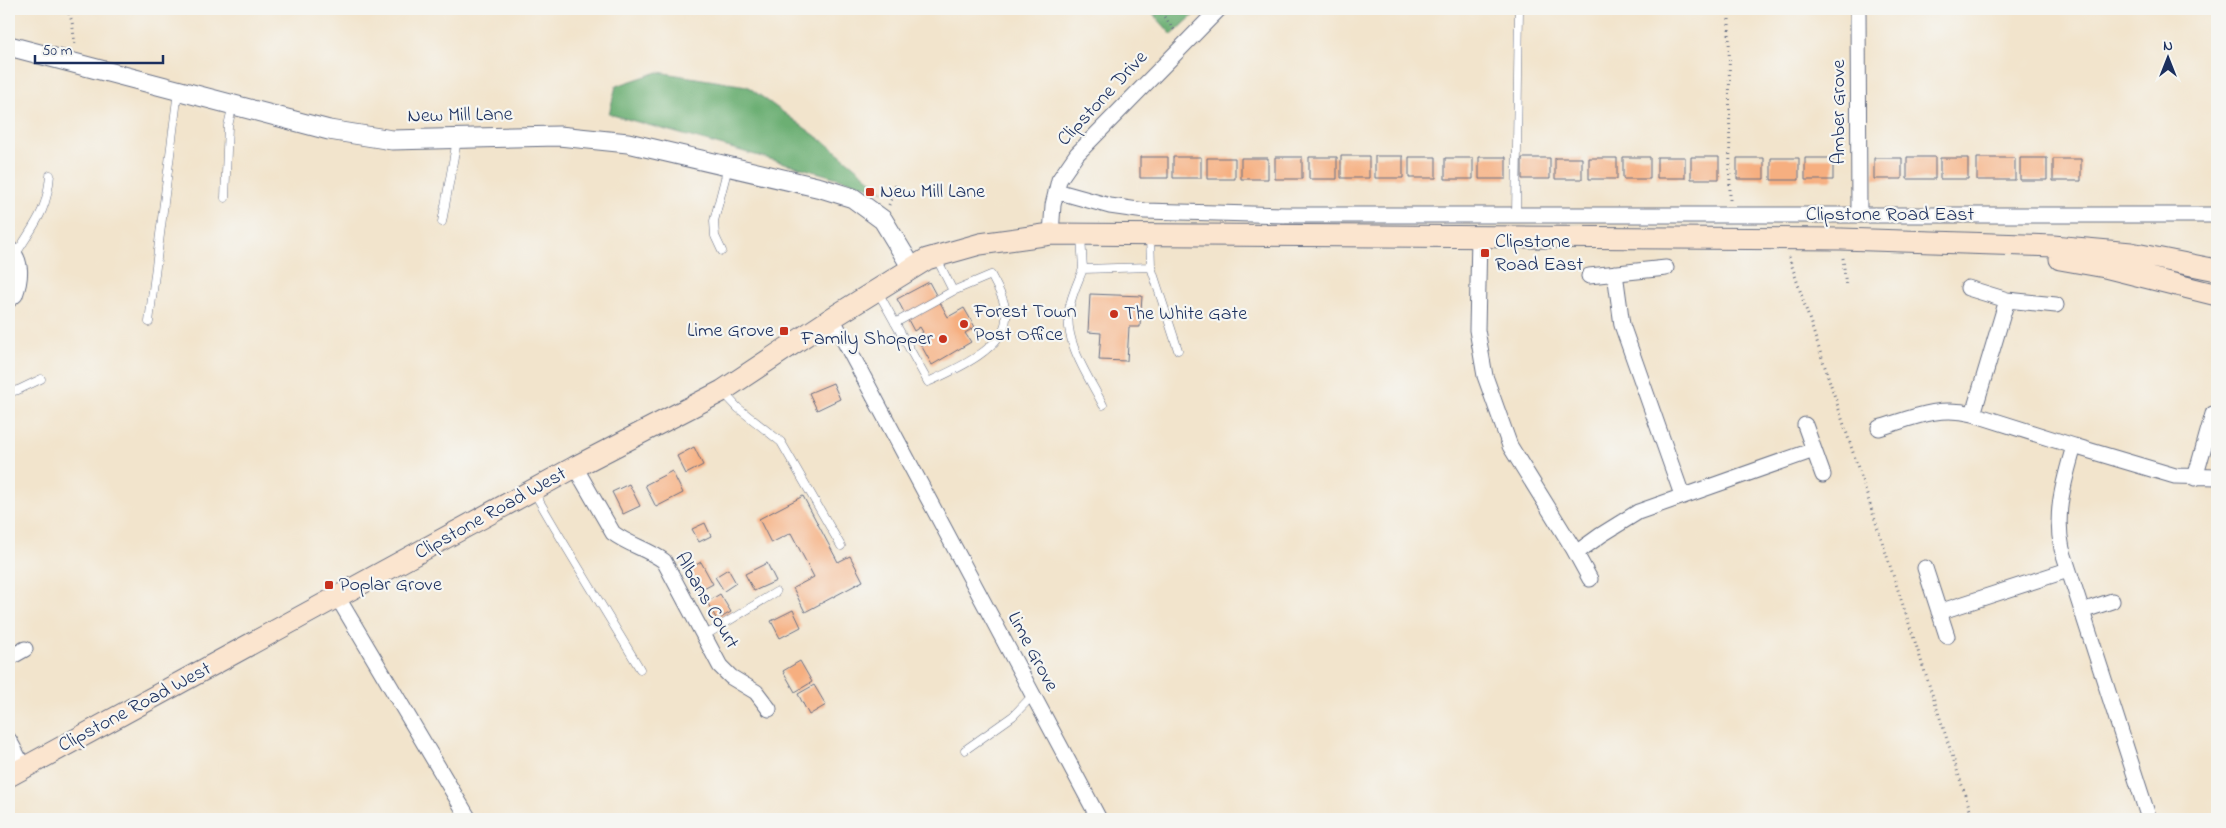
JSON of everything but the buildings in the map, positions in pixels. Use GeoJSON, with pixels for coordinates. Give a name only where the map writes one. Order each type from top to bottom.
{"type":"FeatureCollection","features":[{"type":"Feature","properties":{"kind":"main road","name":"Clipstone Road East"},"geometry":{"type":"LineString","coordinates":[[912,268],[936,256],[980,244],[1051,234],[1080,234],[1841,239],[2053,246],[2131,253],[2217,270]]}},
{"type":"Feature","properties":{"kind":"main road","name":"Clipstone Road East"},"geometry":{"type":"LineString","coordinates":[[1986,244],[2105,267],[2217,294]]}},
{"type":"Feature","properties":{"kind":"main road","name":"Clipstone Road West"},"geometry":{"type":"LineString","coordinates":[[16,772],[575,467],[722,391],[832,318],[912,268]]}},
{"type":"Feature","properties":{"kind":"street","name":"Clipstone Drive"},"geometry":{"type":"LineString","coordinates":[[1051,234],[1059,180],[1077,154],[1219,9]]}},
{"type":"Feature","properties":{"kind":"street","name":"Amber Grove"},"geometry":{"type":"LineString","coordinates":[[1858,9],[1859,216]]}},
{"type":"Feature","properties":{"kind":"street","name":"New Mill Lane"},"geometry":{"type":"LineString","coordinates":[[9,46],[179,89],[329,130],[392,140],[457,140],[559,136],[628,143],[821,188],[853,198],[883,220],[912,268]]}},
{"type":"Feature","properties":{"kind":"street","name":"Clipstone Road East"},"geometry":{"type":"LineString","coordinates":[[1056,191],[1110,206],[1146,211],[1285,215],[2217,215]]}},
{"type":"Feature","properties":{"kind":"street"},"geometry":{"type":"LineString","coordinates":[[1479,237],[1477,330],[1485,376],[1510,446],[1590,579]]}},
{"type":"Feature","properties":{"kind":"street"},"geometry":{"type":"LineString","coordinates":[[9,300],[15,295],[20,272],[12,251]]}},
{"type":"Feature","properties":{"kind":"street"},"geometry":{"type":"LineString","coordinates":[[1589,276],[1666,268]]}},
{"type":"Feature","properties":{"kind":"street"},"geometry":{"type":"LineString","coordinates":[[1615,273],[1620,318],[1682,495]]}},
{"type":"Feature","properties":{"kind":"street"},"geometry":{"type":"LineString","coordinates":[[1968,288],[2007,300],[2056,304]]}},
{"type":"Feature","properties":{"kind":"street"},"geometry":{"type":"LineString","coordinates":[[1973,414],[2007,300]]}},
{"type":"Feature","properties":{"kind":"street","name":"Lime Grove"},"geometry":{"type":"LineString","coordinates":[[832,318],[1098,819]]}},
{"type":"Feature","properties":{"kind":"street"},"geometry":{"type":"LineString","coordinates":[[1879,428],[1940,410],[1950,410],[1973,414],[2176,476],[2195,478],[2217,477]]}},
{"type":"Feature","properties":{"kind":"street"},"geometry":{"type":"LineString","coordinates":[[2195,478],[2213,414]]}},
{"type":"Feature","properties":{"kind":"street"},"geometry":{"type":"LineString","coordinates":[[1805,425],[1823,475]]}},
{"type":"Feature","properties":{"kind":"street"},"geometry":{"type":"LineString","coordinates":[[2074,446],[2060,494],[2058,535],[2149,819]]}},
{"type":"Feature","properties":{"kind":"street"},"geometry":{"type":"LineString","coordinates":[[1576,553],[1600,535],[1638,512],[1814,450]]}},
{"type":"Feature","properties":{"kind":"street","name":"Albans Court"},"geometry":{"type":"LineString","coordinates":[[575,467],[613,533],[623,540],[652,552],[664,561],[720,666],[731,677],[756,692],[769,709]]}},
{"type":"Feature","properties":{"kind":"street"},"geometry":{"type":"LineString","coordinates":[[1925,568],[1947,636]]}},
{"type":"Feature","properties":{"kind":"street"},"geometry":{"type":"LineString","coordinates":[[1939,612],[2068,570]]}},
{"type":"Feature","properties":{"kind":"street"},"geometry":{"type":"LineString","coordinates":[[338,598],[469,819]]}},
{"type":"Feature","properties":{"kind":"street"},"geometry":{"type":"LineString","coordinates":[[2082,611],[2112,601]]}},
{"type":"Feature","properties":{"kind":"street"},"geometry":{"type":"LineString","coordinates":[[9,658],[25,649]]}},
{"type":"Feature","properties":{"kind":"street"},"geometry":{"type":"LineString","coordinates":[[9,740],[16,772]]}},
{"type":"Feature","properties":{"kind":"lane"},"geometry":{"type":"LineString","coordinates":[[1516,215],[1518,9]]}},
{"type":"Feature","properties":{"kind":"lane"},"geometry":{"type":"LineString","coordinates":[[149,322],[179,89]]}},
{"type":"Feature","properties":{"kind":"lane"},"geometry":{"type":"LineString","coordinates":[[225,198],[228,126],[233,104]]}},
{"type":"Feature","properties":{"kind":"lane"},"geometry":{"type":"LineString","coordinates":[[442,222],[457,140]]}},
{"type":"Feature","properties":{"kind":"lane"},"geometry":{"type":"LineString","coordinates":[[722,251],[714,236],[714,221],[728,167]]}},
{"type":"Feature","properties":{"kind":"lane"},"geometry":{"type":"LineString","coordinates":[[12,251],[44,210],[48,196],[50,175]]}},
{"type":"Feature","properties":{"kind":"lane"},"geometry":{"type":"LineString","coordinates":[[1080,234],[1083,269],[1069,310],[1070,332],[1077,355],[1104,405]]}},
{"type":"Feature","properties":{"kind":"lane"},"geometry":{"type":"LineString","coordinates":[[1150,235],[1150,267],[1178,350]]}},
{"type":"Feature","properties":{"kind":"lane"},"geometry":{"type":"LineString","coordinates":[[936,256],[953,291]]}},
{"type":"Feature","properties":{"kind":"lane"},"geometry":{"type":"LineString","coordinates":[[1083,269],[1150,267]]}},
{"type":"Feature","properties":{"kind":"lane"},"geometry":{"type":"LineString","coordinates":[[877,290],[895,323],[928,382],[973,359],[997,339],[1003,330],[1006,319],[1005,306],[991,275],[953,291],[895,323]]}},
{"type":"Feature","properties":{"kind":"lane"},"geometry":{"type":"LineString","coordinates":[[9,392],[42,379]]}},
{"type":"Feature","properties":{"kind":"lane"},"geometry":{"type":"LineString","coordinates":[[722,391],[738,408],[781,442],[841,546]]}},
{"type":"Feature","properties":{"kind":"lane"},"geometry":{"type":"LineString","coordinates":[[533,491],[576,566],[640,669]]}},
{"type":"Feature","properties":{"kind":"lane"},"geometry":{"type":"LineString","coordinates":[[704,636],[776,592]]}},
{"type":"Feature","properties":{"kind":"lane"},"geometry":{"type":"LineString","coordinates":[[965,750],[1013,716],[1033,695]]}},
{"type":"Feature","properties":{"kind":"path"},"geometry":{"type":"LineString","coordinates":[[66,9],[72,20],[78,63]]}},
{"type":"Feature","properties":{"kind":"path"},"geometry":{"type":"LineString","coordinates":[[1158,9],[1185,42]]}},
{"type":"Feature","properties":{"kind":"path"},"geometry":{"type":"LineString","coordinates":[[1729,9],[1730,216]]}},
{"type":"Feature","properties":{"kind":"path"},"geometry":{"type":"LineString","coordinates":[[1784,239],[1973,819]]}},
{"type":"Feature","properties":{"kind":"path"},"geometry":{"type":"LineString","coordinates":[[1841,239],[1846,287]]}},
{"type":"Feature","properties":{"kind":"green space"},"geometry":{"type":"Polygon","coordinates":[[[1149,9],[1200,9],[1172,35],[1149,9]]]}},
{"type":"Feature","properties":{"kind":"green space"},"geometry":{"type":"Polygon","coordinates":[[[658,72],[747,86],[831,147],[884,191],[609,114],[616,86],[658,72]]]}},
{"type":"Feature","properties":{"kind":"place","name":"New Mill Lane"},"geometry":{"type":"Point","coordinates":[870,192]}},
{"type":"Feature","properties":{"kind":"place","name":"Clipstone Road East"},"geometry":{"type":"Point","coordinates":[1485,253]}},
{"type":"Feature","properties":{"kind":"place","name":"The White Gate"},"geometry":{"type":"Point","coordinates":[1114,314]}},
{"type":"Feature","properties":{"kind":"place","name":"Forest Town Post Office"},"geometry":{"type":"Point","coordinates":[964,324]}},
{"type":"Feature","properties":{"kind":"place","name":"Lime Grove"},"geometry":{"type":"Point","coordinates":[784,331]}},
{"type":"Feature","properties":{"kind":"place","name":"Family Shopper"},"geometry":{"type":"Point","coordinates":[943,339]}},
{"type":"Feature","properties":{"kind":"place","name":"Poplar Grove"},"geometry":{"type":"Point","coordinates":[329,585]}}]}
